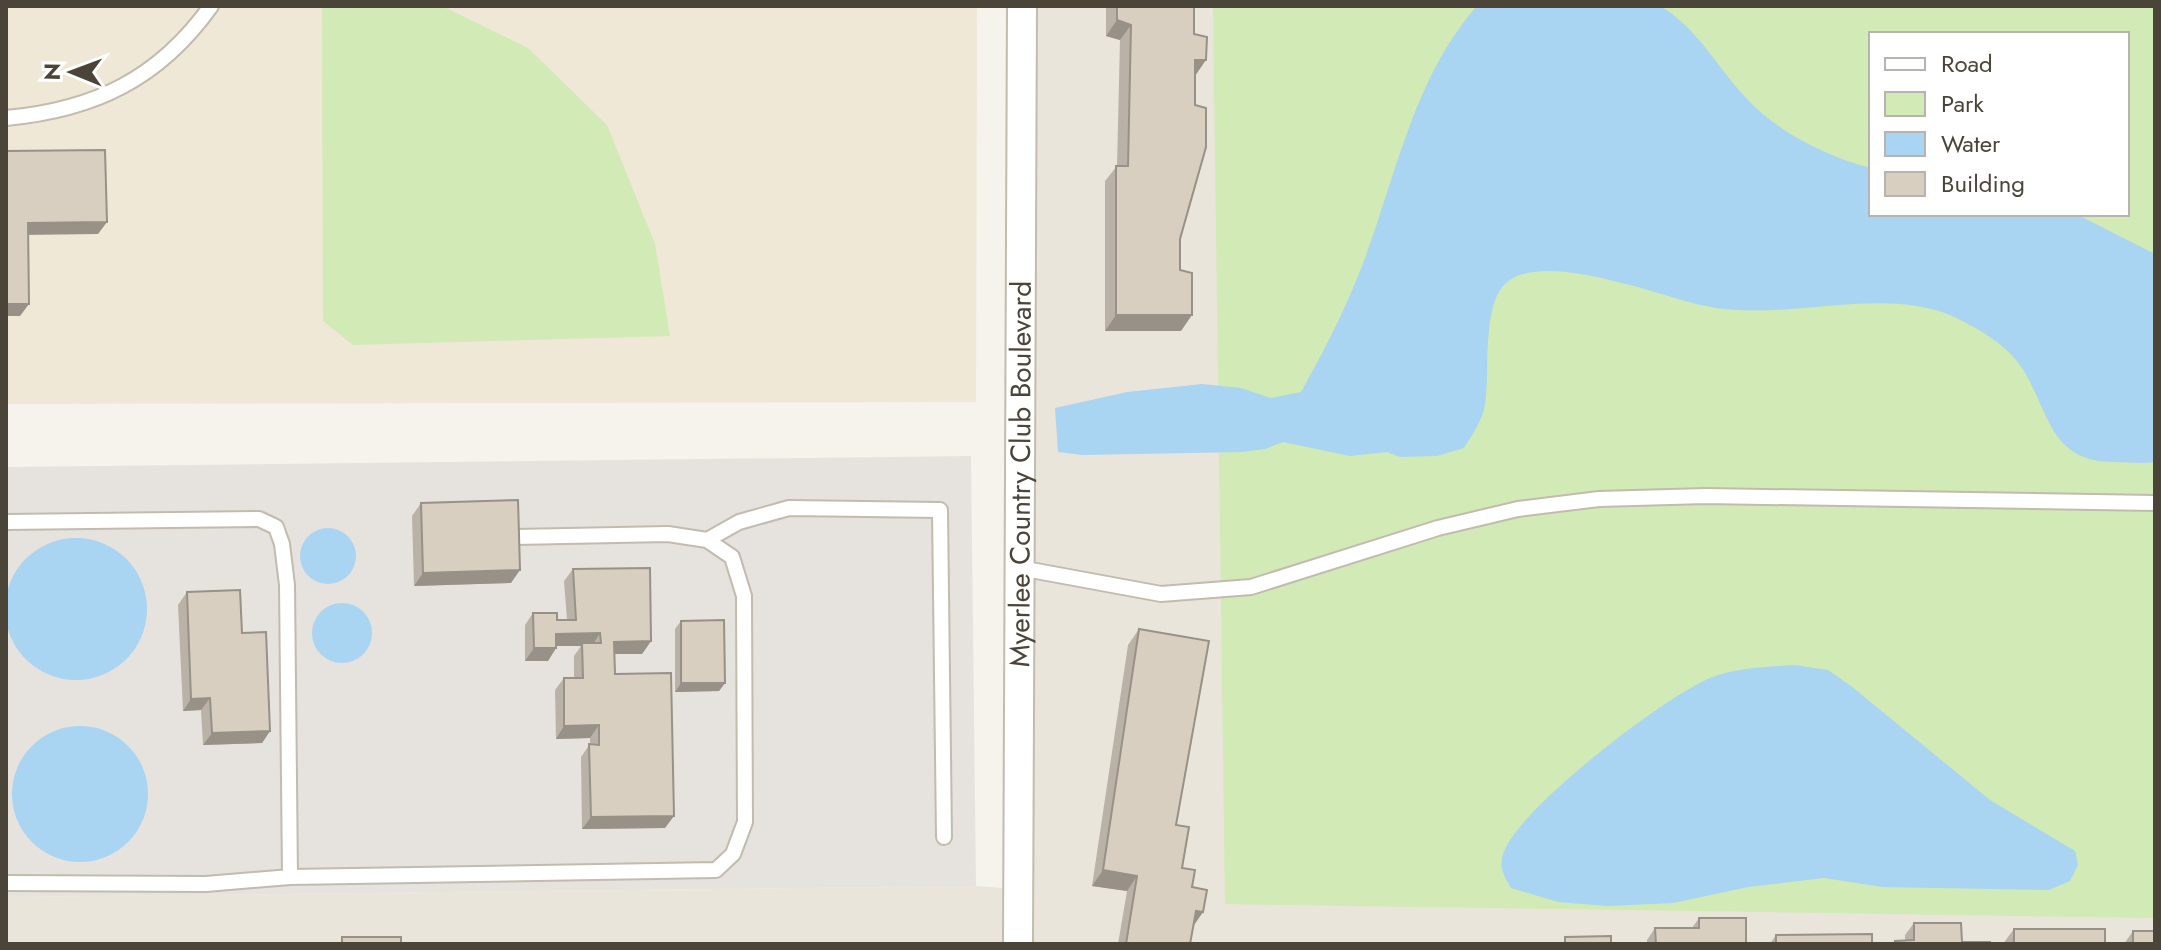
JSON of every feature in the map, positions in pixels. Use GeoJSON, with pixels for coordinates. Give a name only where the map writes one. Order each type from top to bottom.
{"type":"FeatureCollection","features":[{"type":"Feature","properties":{"kind":"street","name":"Myerlee Country Club Boulevard"},"geometry":{"type":"LineString","coordinates":[[1018,944],[1022,6]]}},
{"type":"Feature","properties":{"kind":"lane"},"geometry":{"type":"LineString","coordinates":[[6,118],[52,114],[125,86],[165,59],[193,32],[211,6]]}},
{"type":"Feature","properties":{"kind":"lane"},"geometry":{"type":"LineString","coordinates":[[1020,568],[1161,594],[1251,587],[1438,528],[1518,509],[1599,499],[1706,496],[2155,503]]}},
{"type":"Feature","properties":{"kind":"lane"},"geometry":{"type":"LineString","coordinates":[[707,540],[739,522],[789,508],[940,510],[944,837]]}},
{"type":"Feature","properties":{"kind":"lane"},"geometry":{"type":"LineString","coordinates":[[6,522],[259,519],[276,527],[282,544],[287,585],[290,877]]}},
{"type":"Feature","properties":{"kind":"lane"},"geometry":{"type":"LineString","coordinates":[[6,883],[206,884],[290,877],[716,870],[733,854],[745,822],[744,596],[732,557],[707,540],[668,534],[515,537]]}},
{"type":"Feature","properties":{"kind":"shaded area"},"geometry":{"type":"Polygon","coordinates":[[[6,6],[977,6],[976,402],[6,404],[6,6]]]}},
{"type":"Feature","properties":{"kind":"shaded area"},"geometry":{"type":"Polygon","coordinates":[[[1022,6],[2155,6],[2155,944],[6,944],[6,897],[976,886],[1018,889],[1022,6]]]}},
{"type":"Feature","properties":{"kind":"shaded area"},"geometry":{"type":"Polygon","coordinates":[[[971,456],[976,886],[6,897],[6,467],[971,456]]]}},
{"type":"Feature","properties":{"kind":"green space"},"geometry":{"type":"Polygon","coordinates":[[[322,6],[442,6],[528,48],[607,125],[655,244],[670,336],[353,345],[323,321],[322,6]]]}},
{"type":"Feature","properties":{"kind":"green space"},"geometry":{"type":"Polygon","coordinates":[[[1213,6],[2155,6],[2155,918],[1225,904],[1213,6]]]}},
{"type":"Feature","properties":{"kind":"water"},"geometry":{"type":"Polygon","coordinates":[[[1477,6],[1660,6],[1697,37],[1737,88],[1774,123],[1821,150],[1869,167],[1869,216],[2080,216],[2155,254],[2155,462],[2092,460],[2077,454],[2055,433],[2024,371],[2010,354],[1982,332],[1952,316],[1924,307],[1863,304],[1736,310],[1706,306],[1600,278],[1543,271],[1520,275],[1503,286],[1496,297],[1489,326],[1485,405],[1464,448],[1437,456],[1400,457],[1387,452],[1350,456],[1283,442],[1265,449],[1242,452],[1082,455],[1058,452],[1055,408],[1127,392],[1202,384],[1241,388],[1271,398],[1301,392],[1355,282],[1421,97],[1455,34],[1477,6]]]}},
{"type":"Feature","properties":{"kind":"water"},"geometry":{"type":"Polygon","coordinates":[[[328,528],[348,536],[356,556],[348,576],[328,584],[308,576],[300,556],[308,536],[328,528]]]}},
{"type":"Feature","properties":{"kind":"water"},"geometry":{"type":"Polygon","coordinates":[[[76,538],[103,543],[126,559],[142,582],[147,609],[142,636],[126,659],[103,675],[76,680],[49,675],[26,659],[10,636],[5,609],[10,582],[26,559],[49,543],[76,538]]]}},
{"type":"Feature","properties":{"kind":"water"},"geometry":{"type":"Polygon","coordinates":[[[342,603],[353,605],[363,612],[370,622],[370,644],[363,654],[353,661],[342,663],[331,661],[321,654],[314,644],[312,633],[314,622],[321,612],[331,605],[342,603]]]}},
{"type":"Feature","properties":{"kind":"water"},"geometry":{"type":"Polygon","coordinates":[[[1795,665],[1828,670],[1990,800],[2075,851],[2078,865],[2070,881],[2049,890],[1883,887],[1824,878],[1748,887],[1673,903],[1608,906],[1558,902],[1511,888],[1504,876],[1502,863],[1503,854],[1514,834],[1563,783],[1595,756],[1661,707],[1710,678],[1741,670],[1795,665]]]}},
{"type":"Feature","properties":{"kind":"water"},"geometry":{"type":"Polygon","coordinates":[[[80,726],[106,731],[128,746],[143,768],[148,794],[143,820],[128,842],[106,857],[80,862],[54,857],[32,842],[17,820],[12,794],[17,768],[32,746],[54,731],[80,726]]]}},
{"type":"Feature","properties":{"kind":"building"},"geometry":{"type":"Polygon","coordinates":[[[1117,6],[1194,6],[1194,34],[1207,37],[1206,60],[1195,60],[1195,105],[1206,108],[1206,147],[1180,239],[1180,270],[1192,273],[1192,315],[1116,315],[1116,166],[1128,166],[1131,25],[1117,20],[1117,6]]]}},
{"type":"Feature","properties":{"kind":"building"},"geometry":{"type":"Polygon","coordinates":[[[105,150],[107,222],[28,223],[29,304],[6,304],[6,151],[105,150]]]}},
{"type":"Feature","properties":{"kind":"building"},"geometry":{"type":"Polygon","coordinates":[[[518,500],[520,570],[423,573],[421,503],[518,500]]]}},
{"type":"Feature","properties":{"kind":"building"},"geometry":{"type":"Polygon","coordinates":[[[650,568],[651,641],[614,642],[615,674],[671,673],[674,816],[591,817],[589,744],[599,745],[599,725],[564,726],[564,678],[583,678],[582,643],[601,643],[600,633],[556,634],[556,648],[534,648],[533,613],[557,613],[557,620],[576,620],[573,569],[650,568]]]}},
{"type":"Feature","properties":{"kind":"building"},"geometry":{"type":"Polygon","coordinates":[[[240,590],[242,633],[266,632],[270,731],[212,733],[210,698],[191,699],[187,592],[240,590]]]}},
{"type":"Feature","properties":{"kind":"building"},"geometry":{"type":"Polygon","coordinates":[[[724,620],[725,683],[681,683],[681,621],[724,620]]]}},
{"type":"Feature","properties":{"kind":"building"},"geometry":{"type":"Polygon","coordinates":[[[1139,629],[1209,641],[1176,825],[1189,827],[1182,868],[1195,870],[1192,887],[1207,890],[1203,912],[1196,911],[1190,944],[1126,944],[1137,876],[1103,870],[1139,629]]]}},
{"type":"Feature","properties":{"kind":"building"},"geometry":{"type":"Polygon","coordinates":[[[1699,918],[1746,918],[1746,944],[1656,944],[1655,928],[1699,928],[1699,918]]]}},
{"type":"Feature","properties":{"kind":"building"},"geometry":{"type":"Polygon","coordinates":[[[1914,923],[1961,923],[1962,942],[1990,944],[1895,944],[1895,941],[1914,940],[1914,923]]]}},
{"type":"Feature","properties":{"kind":"building"},"geometry":{"type":"Polygon","coordinates":[[[2014,929],[2105,929],[2105,944],[2014,944],[2014,929]]]}},
{"type":"Feature","properties":{"kind":"building"},"geometry":{"type":"Polygon","coordinates":[[[2133,931],[2155,931],[2155,944],[2133,944],[2133,931]]]}},
{"type":"Feature","properties":{"kind":"building"},"geometry":{"type":"Polygon","coordinates":[[[1872,934],[1872,944],[1776,944],[1776,935],[1872,934]]]}},
{"type":"Feature","properties":{"kind":"building"},"geometry":{"type":"Polygon","coordinates":[[[1611,936],[1611,944],[1565,944],[1565,937],[1611,936]]]}},
{"type":"Feature","properties":{"kind":"building"},"geometry":{"type":"Polygon","coordinates":[[[342,937],[401,937],[401,944],[342,944],[342,937]]]}}]}
